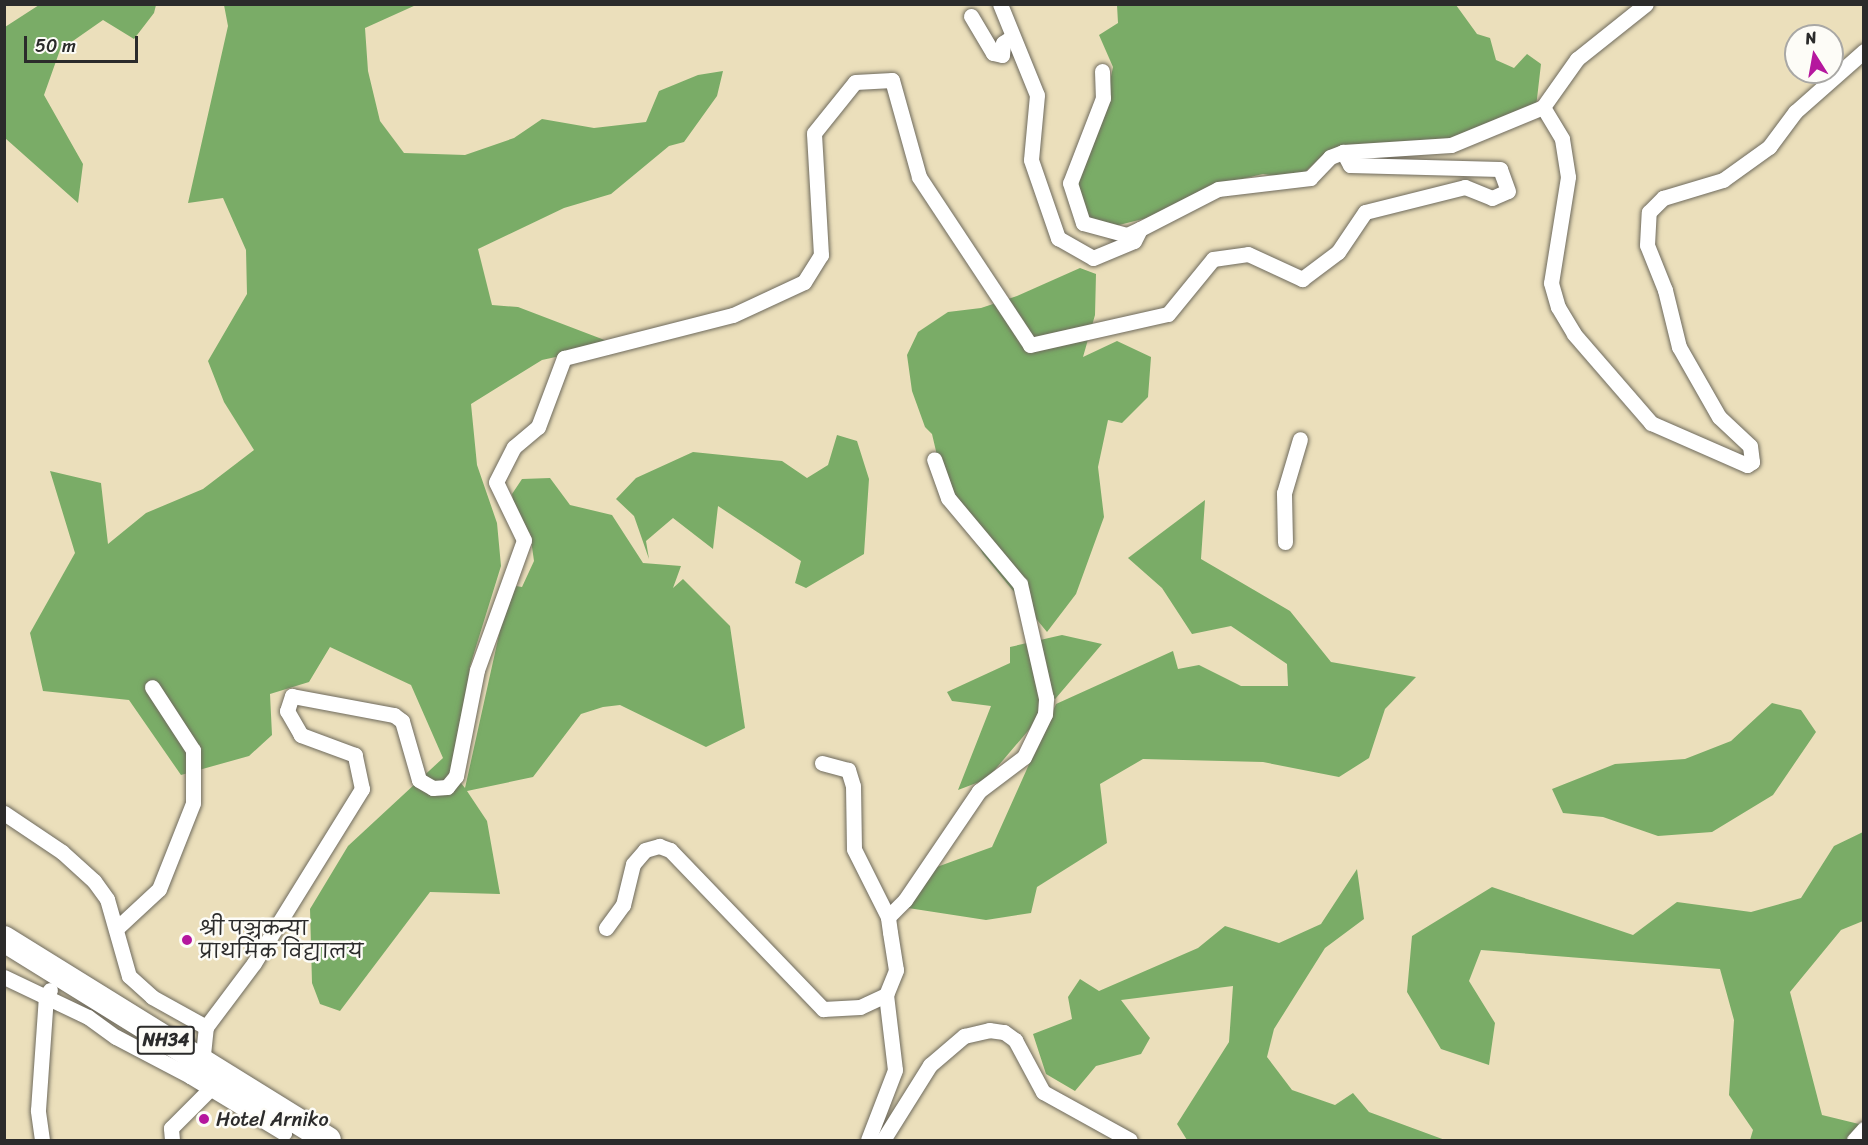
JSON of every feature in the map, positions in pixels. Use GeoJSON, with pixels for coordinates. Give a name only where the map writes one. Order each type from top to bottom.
{"type":"FeatureCollection","features":[{"type":"Feature","properties":{"kind":"highway","name":"NH34"},"geometry":{"type":"LineString","coordinates":[[4,939],[63,973],[202,1075],[328,1140]]}},
{"type":"Feature","properties":{"kind":"street"},"geometry":{"type":"LineString","coordinates":[[1000,4],[1037,95],[1031,160],[1058,238],[1093,258],[1134,242],[1140,229]]}},
{"type":"Feature","properties":{"kind":"street"},"geometry":{"type":"LineString","coordinates":[[1102,71],[1104,98],[1070,183],[1083,223],[1127,235],[1218,189],[1310,178],[1330,157],[1343,152],[1451,145],[1543,107],[1577,59],[1646,4]]}},
{"type":"Feature","properties":{"kind":"street"},"geometry":{"type":"LineString","coordinates":[[971,16],[993,53],[1002,55],[1003,43],[1012,37]]}},
{"type":"Feature","properties":{"kind":"street"},"geometry":{"type":"LineString","coordinates":[[1543,107],[1562,139],[1568,177],[1551,283],[1558,307],[1574,334],[1651,423],[1747,465],[1752,462],[1750,446],[1719,417],[1679,347],[1665,290],[1647,245],[1648,212],[1663,198],[1723,180],[1769,147],[1795,112],[1863,51]]}},
{"type":"Feature","properties":{"kind":"street"},"geometry":{"type":"LineString","coordinates":[[172,1140],[171,1128],[202,1075],[206,1027],[254,963],[362,789],[355,755],[302,735],[287,711],[292,696],[393,715],[402,721],[419,780],[433,788],[447,787],[456,776],[477,669],[524,540],[496,482],[514,447],[538,427],[564,358],[733,315],[804,282],[821,255],[814,133],[855,82],[892,80],[919,177],[1030,345],[1168,314],[1213,259],[1248,254],[1302,279],[1338,252],[1365,213],[1465,187],[1492,198],[1508,191],[1500,169],[1350,165],[1343,152]]}},
{"type":"Feature","properties":{"kind":"street"},"geometry":{"type":"LineString","coordinates":[[1285,542],[1284,493],[1300,439]]}},
{"type":"Feature","properties":{"kind":"street"},"geometry":{"type":"LineString","coordinates":[[888,916],[905,900],[979,791],[1024,757],[1045,714],[1046,698],[1020,584],[948,498],[934,459]]}},
{"type":"Feature","properties":{"kind":"street"},"geometry":{"type":"LineString","coordinates":[[117,928],[159,889],[193,803],[193,750],[152,687]]}},
{"type":"Feature","properties":{"kind":"street"},"geometry":{"type":"LineString","coordinates":[[822,763],[848,770],[853,786],[854,849],[888,916],[896,970],[886,996],[895,1070],[868,1140]]}},
{"type":"Feature","properties":{"kind":"street"},"geometry":{"type":"LineString","coordinates":[[4,813],[80,866],[107,899],[129,976],[152,998],[206,1027]]}},
{"type":"Feature","properties":{"kind":"street"},"geometry":{"type":"LineString","coordinates":[[606,928],[623,905],[633,864],[645,850],[659,846],[670,850],[823,1009],[860,1006],[886,996]]}},
{"type":"Feature","properties":{"kind":"street"},"geometry":{"type":"LineString","coordinates":[[42,1140],[38,1110],[46,996],[63,973]]}},
{"type":"Feature","properties":{"kind":"street"},"geometry":{"type":"LineString","coordinates":[[4,977],[202,1075],[229,1102],[284,1133]]}},
{"type":"Feature","properties":{"kind":"street"},"geometry":{"type":"LineString","coordinates":[[883,1140],[930,1065],[964,1036],[989,1030],[1004,1032],[1015,1040],[1043,1092],[1130,1140]]}},
{"type":"Feature","properties":{"kind":"street"},"geometry":{"type":"LineString","coordinates":[[1854,1140],[1863,1129]]}},
{"type":"Feature","properties":{"kind":"green space"},"geometry":{"type":"Polygon","coordinates":[[[39,5],[156,5],[154,13],[134,39],[103,20],[60,50],[44,95],[83,164],[78,203],[5,138],[5,27],[39,5]]]}},
{"type":"Feature","properties":{"kind":"green space"},"geometry":{"type":"Polygon","coordinates":[[[224,5],[416,5],[365,28],[368,71],[380,121],[404,153],[465,155],[514,138],[542,119],[594,128],[646,122],[659,91],[698,75],[723,71],[717,96],[684,142],[669,146],[611,194],[564,208],[478,249],[492,305],[518,307],[615,344],[542,360],[471,404],[477,465],[497,523],[501,566],[470,666],[456,777],[465,788],[510,585],[522,587],[534,561],[530,533],[516,524],[512,494],[522,479],[550,478],[570,505],[612,515],[643,563],[681,566],[673,588],[683,579],[730,626],[745,728],[706,747],[620,705],[603,707],[581,714],[533,777],[467,791],[487,821],[500,894],[430,892],[340,1011],[320,1004],[312,983],[310,909],[348,846],[443,758],[411,685],[330,647],[309,682],[270,694],[272,735],[249,756],[181,775],[129,700],[43,691],[30,633],[75,553],[50,471],[101,483],[108,544],[146,513],[203,489],[254,450],[224,402],[208,361],[247,294],[246,250],[223,198],[188,203],[228,26],[224,5]]]}},
{"type":"Feature","properties":{"kind":"green space"},"geometry":{"type":"Polygon","coordinates":[[[1117,5],[1456,5],[1477,34],[1490,38],[1496,60],[1514,68],[1527,54],[1541,64],[1535,116],[1474,143],[1323,155],[1304,173],[1287,177],[1263,174],[1212,186],[1151,217],[1111,227],[1089,222],[1073,204],[1075,160],[1110,81],[1113,67],[1099,35],[1118,23],[1117,5]]]}},
{"type":"Feature","properties":{"kind":"green space"},"geometry":{"type":"Polygon","coordinates":[[[1080,268],[1096,274],[1095,315],[1083,357],[1117,341],[1151,357],[1148,397],[1122,423],[1108,420],[1098,467],[1104,517],[1076,594],[1047,632],[983,554],[943,481],[932,434],[925,427],[912,391],[907,355],[918,332],[948,312],[981,308],[1017,296],[1080,268]]]}},
{"type":"Feature","properties":{"kind":"green space"},"geometry":{"type":"Polygon","coordinates":[[[837,435],[857,441],[869,479],[864,554],[806,588],[795,583],[801,561],[718,506],[713,549],[673,518],[646,541],[649,559],[634,516],[616,499],[636,478],[693,452],[782,461],[807,478],[828,465],[837,435]]]}},
{"type":"Feature","properties":{"kind":"green space"},"geometry":{"type":"Polygon","coordinates":[[[1205,500],[1201,559],[1290,611],[1331,662],[1416,677],[1385,709],[1369,758],[1339,777],[1263,762],[1143,759],[1100,784],[1107,843],[1037,887],[1031,913],[986,920],[908,908],[934,868],[992,847],[1056,704],[1173,651],[1178,669],[1199,665],[1241,686],[1288,686],[1287,664],[1231,626],[1192,634],[1162,588],[1128,558],[1205,500]]]}},
{"type":"Feature","properties":{"kind":"green space"},"geometry":{"type":"Polygon","coordinates":[[[1062,635],[1102,644],[987,779],[958,790],[991,706],[952,701],[947,692],[1010,663],[1010,647],[1062,635]]]}},
{"type":"Feature","properties":{"kind":"green space"},"geometry":{"type":"Polygon","coordinates":[[[1772,703],[1801,710],[1816,732],[1773,795],[1712,832],[1658,836],[1603,817],[1563,813],[1552,789],[1615,764],[1685,759],[1731,741],[1772,703]]]}},
{"type":"Feature","properties":{"kind":"green space"},"geometry":{"type":"Polygon","coordinates":[[[1863,832],[1863,921],[1841,930],[1790,992],[1822,1115],[1863,1125],[1863,1140],[1750,1140],[1753,1130],[1729,1095],[1734,1020],[1720,969],[1481,950],[1469,981],[1495,1023],[1489,1065],[1441,1049],[1407,992],[1412,936],[1492,887],[1633,935],[1677,902],[1751,912],[1801,898],[1834,846],[1863,832]]]}},
{"type":"Feature","properties":{"kind":"green space"},"geometry":{"type":"Polygon","coordinates":[[[1357,869],[1364,919],[1325,948],[1274,1029],[1267,1057],[1292,1090],[1335,1105],[1353,1093],[1369,1112],[1445,1140],[1187,1140],[1177,1124],[1229,1042],[1233,986],[1121,1000],[1150,1038],[1141,1054],[1096,1066],[1075,1091],[1046,1074],[1033,1034],[1072,1019],[1068,997],[1080,979],[1099,991],[1198,948],[1225,926],[1279,943],[1321,924],[1357,869]]]}},
{"type":"Feature","properties":{"kind":"place","name":"श्री पञ्चकन्या प्राथमिक विद्यालय"},"geometry":{"type":"Point","coordinates":[187,940]}},
{"type":"Feature","properties":{"kind":"place","name":"Hotel Arniko"},"geometry":{"type":"Point","coordinates":[204,1119]}}]}
